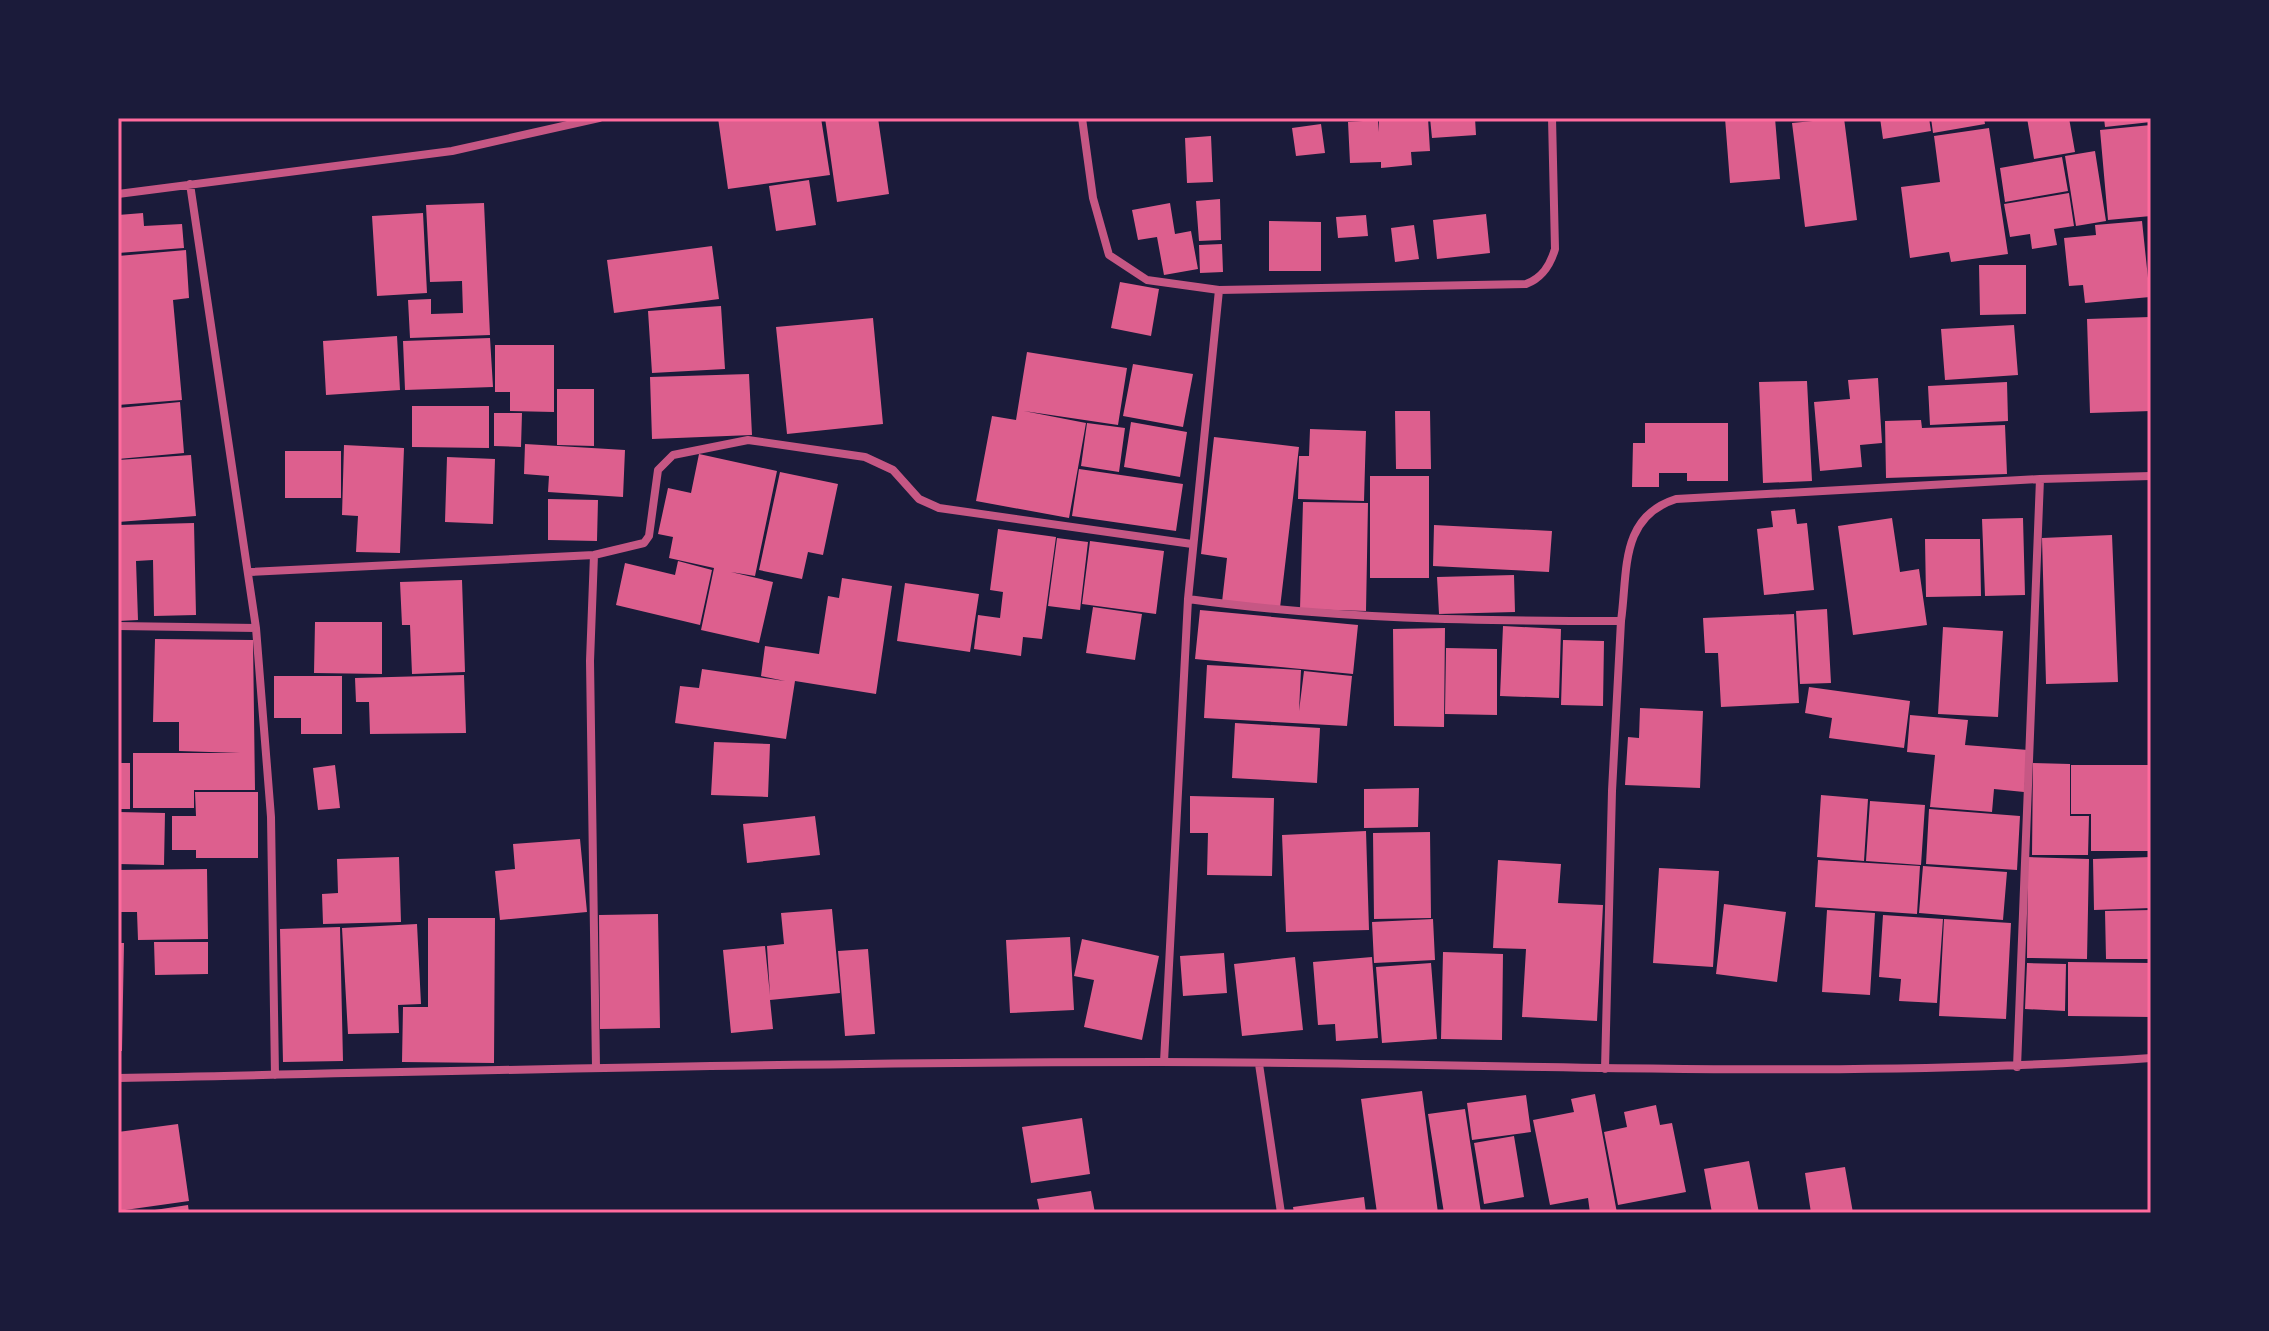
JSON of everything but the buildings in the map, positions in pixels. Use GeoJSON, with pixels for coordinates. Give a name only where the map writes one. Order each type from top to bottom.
{"type":"FeatureCollection","features":[{"type":"Feature","properties":{"kind":"street"},"geometry":{"type":"LineString","coordinates":[[118,194],[452,151],[599,118]]}},
{"type":"Feature","properties":{"kind":"street"},"geometry":{"type":"LineString","coordinates":[[1082,118],[1093,198],[1109,255],[1147,280],[1219,290],[1526,284],[1535,280],[1551,262],[1555,249],[1552,118]]}},
{"type":"Feature","properties":{"kind":"street"},"geometry":{"type":"LineString","coordinates":[[190,184],[256,628],[271,817],[275,1075]]}},
{"type":"Feature","properties":{"kind":"street"},"geometry":{"type":"LineString","coordinates":[[1164,1062],[1188,599],[1219,290]]}},
{"type":"Feature","properties":{"kind":"street"},"geometry":{"type":"LineString","coordinates":[[250,572],[594,555],[644,543],[649,536],[658,470],[673,455],[748,440],[865,457],[893,470],[919,499],[939,508],[1192,544]]}},
{"type":"Feature","properties":{"kind":"street"},"geometry":{"type":"LineString","coordinates":[[1605,1069],[1612,791],[1621,621],[1628,554],[1634,533],[1657,505],[1676,499],[2151,476]]}},
{"type":"Feature","properties":{"kind":"street"},"geometry":{"type":"LineString","coordinates":[[2017,1067],[2040,479]]}},
{"type":"Feature","properties":{"kind":"street"},"geometry":{"type":"LineString","coordinates":[[594,555],[590,661],[596,1068]]}},
{"type":"Feature","properties":{"kind":"street"},"geometry":{"type":"LineString","coordinates":[[1188,599],[1287,613],[1484,621],[1621,621]]}},
{"type":"Feature","properties":{"kind":"street"},"geometry":{"type":"LineString","coordinates":[[118,626],[256,628]]}},
{"type":"Feature","properties":{"kind":"street"},"geometry":{"type":"LineString","coordinates":[[118,1078],[596,1068],[1164,1062],[1605,1069],[2017,1067],[2151,1058]]}},
{"type":"Feature","properties":{"kind":"street"},"geometry":{"type":"LineString","coordinates":[[1259,1064],[1281,1213]]}}]}
